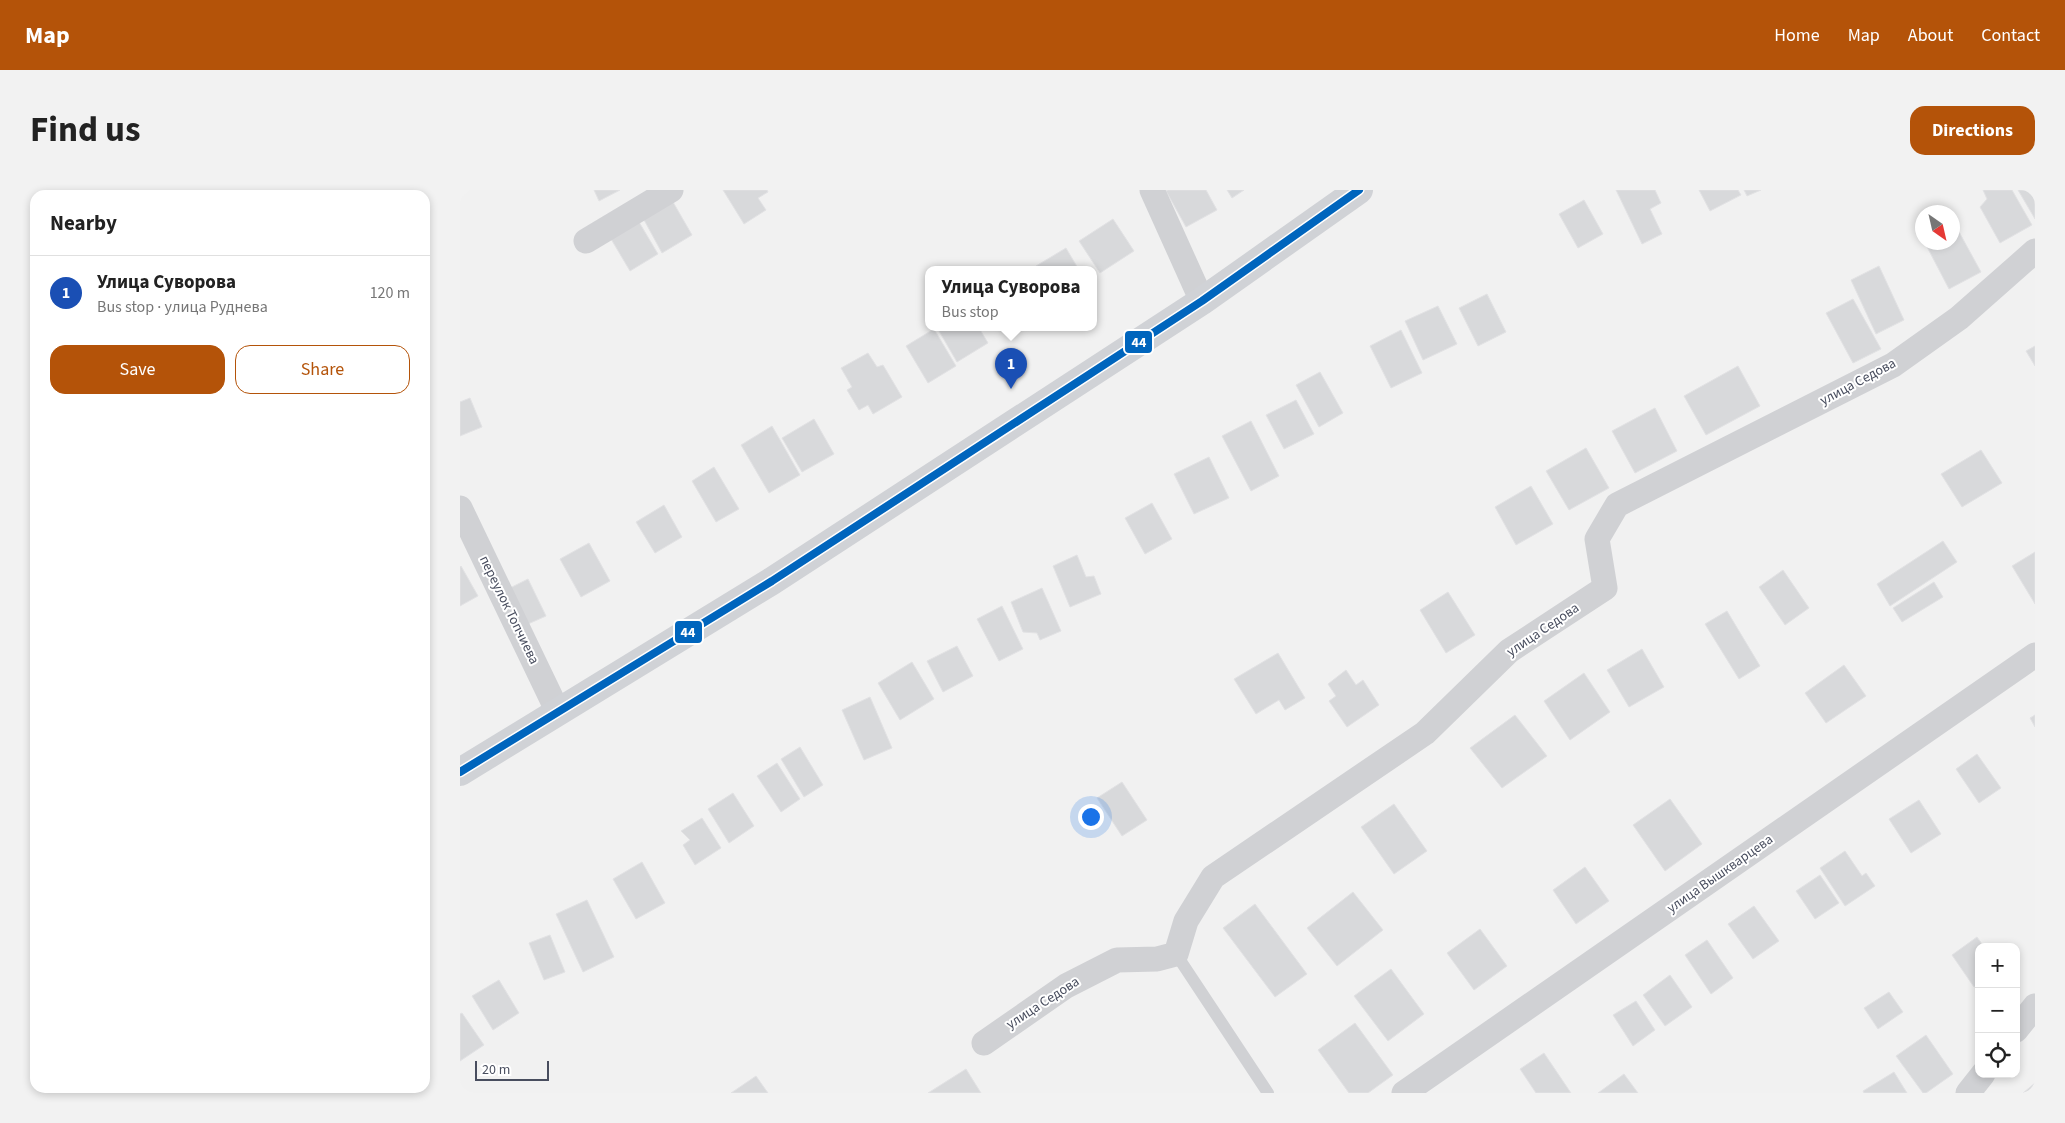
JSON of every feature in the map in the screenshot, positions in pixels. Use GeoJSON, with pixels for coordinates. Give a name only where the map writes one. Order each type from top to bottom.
{"type":"FeatureCollection","features":[{"type":"Feature","properties":{"kind":"street"},"geometry":{"type":"LineString","coordinates":[[586,241],[671,190]]}},
{"type":"Feature","properties":{"kind":"street"},"geometry":{"type":"LineString","coordinates":[[1152,190],[1202,301]]}},
{"type":"Feature","properties":{"kind":"street"},"geometry":{"type":"LineString","coordinates":[[460,772],[772,581],[1202,301],[1359,190]]}},
{"type":"Feature","properties":{"kind":"street","name":"улица Седова"},"geometry":{"type":"LineString","coordinates":[[984,1043],[1066,986],[1117,960],[1157,959],[1176,954],[1186,921],[1212,877],[1425,734],[1509,651],[1605,588],[1598,539],[1617,505],[1894,365],[1959,318],[2035,250]]}},
{"type":"Feature","properties":{"kind":"street","name":"переулок Топчиева"},"geometry":{"type":"LineString","coordinates":[[460,508],[558,712]]}},
{"type":"Feature","properties":{"kind":"street","name":"улица Вышкварцева"},"geometry":{"type":"LineString","coordinates":[[1404,1093],[2035,655]]}},
{"type":"Feature","properties":{"kind":"street"},"geometry":{"type":"LineString","coordinates":[[2020,1025],[2035,1006]]}},
{"type":"Feature","properties":{"kind":"street"},"geometry":{"type":"LineString","coordinates":[[1968,1093],[1980,1078]]}},
{"type":"Feature","properties":{"kind":"lane"},"geometry":{"type":"LineString","coordinates":[[1176,954],[1268,1093]]}},
{"type":"Feature","properties":{"kind":"building"},"geometry":{"type":"Polygon","coordinates":[[[594,190],[620,190],[599,201],[594,190]]]}},
{"type":"Feature","properties":{"kind":"building"},"geometry":{"type":"Polygon","coordinates":[[[723,190],[767,190],[768,192],[758,198],[766,210],[744,224],[723,190]]]}},
{"type":"Feature","properties":{"kind":"building"},"geometry":{"type":"Polygon","coordinates":[[[1206,190],[1217,210],[1186,227],[1166,191],[1206,190]]]}},
{"type":"Feature","properties":{"kind":"building"},"geometry":{"type":"Polygon","coordinates":[[[1227,190],[1244,190],[1232,198],[1227,190]]]}},
{"type":"Feature","properties":{"kind":"building"},"geometry":{"type":"Polygon","coordinates":[[[1616,190],[1655,190],[1661,203],[1650,209],[1662,234],[1642,244],[1616,190]]]}},
{"type":"Feature","properties":{"kind":"building"},"geometry":{"type":"Polygon","coordinates":[[[1699,190],[1738,190],[1741,195],[1710,211],[1699,190]]]}},
{"type":"Feature","properties":{"kind":"building"},"geometry":{"type":"Polygon","coordinates":[[[1744,190],[1761,190],[1747,196],[1744,190]]]}},
{"type":"Feature","properties":{"kind":"building"},"geometry":{"type":"Polygon","coordinates":[[[1983,190],[2012,190],[2032,225],[2000,243],[1980,207],[1987,199],[1983,190]]]}},
{"type":"Feature","properties":{"kind":"building"},"geometry":{"type":"Polygon","coordinates":[[[2018,190],[2035,190],[2035,219],[2018,190]]]}},
{"type":"Feature","properties":{"kind":"building"},"geometry":{"type":"Polygon","coordinates":[[[1584,200],[1603,234],[1578,248],[1559,214],[1584,200]]]}},
{"type":"Feature","properties":{"kind":"building"},"geometry":{"type":"Polygon","coordinates":[[[673,202],[692,235],[662,253],[643,218],[673,202]]]}},
{"type":"Feature","properties":{"kind":"building"},"geometry":{"type":"Polygon","coordinates":[[[1113,219],[1134,251],[1100,273],[1079,241],[1113,219]]]}},
{"type":"Feature","properties":{"kind":"building"},"geometry":{"type":"Polygon","coordinates":[[[639,222],[658,254],[630,271],[611,239],[639,222]]]}},
{"type":"Feature","properties":{"kind":"building"},"geometry":{"type":"Polygon","coordinates":[[[1960,234],[1981,272],[1949,289],[1929,250],[1960,250],[1960,234]]]}},
{"type":"Feature","properties":{"kind":"building"},"geometry":{"type":"Polygon","coordinates":[[[1066,248],[1077,266],[1036,266],[1066,248]]]}},
{"type":"Feature","properties":{"kind":"building"},"geometry":{"type":"Polygon","coordinates":[[[1879,266],[1904,320],[1876,334],[1851,280],[1879,266]]]}},
{"type":"Feature","properties":{"kind":"building"},"geometry":{"type":"Polygon","coordinates":[[[1487,294],[1506,332],[1478,346],[1459,308],[1487,294]]]}},
{"type":"Feature","properties":{"kind":"building"},"geometry":{"type":"Polygon","coordinates":[[[1853,299],[1881,349],[1853,363],[1826,313],[1853,299]]]}},
{"type":"Feature","properties":{"kind":"building"},"geometry":{"type":"Polygon","coordinates":[[[1438,306],[1457,344],[1423,360],[1405,321],[1438,306]]]}},
{"type":"Feature","properties":{"kind":"building"},"geometry":{"type":"Polygon","coordinates":[[[1401,330],[1422,373],[1391,388],[1370,346],[1401,330]]]}},
{"type":"Feature","properties":{"kind":"building"},"geometry":{"type":"Polygon","coordinates":[[[931,331],[935,331],[956,366],[928,383],[906,346],[931,331]]]}},
{"type":"Feature","properties":{"kind":"building"},"geometry":{"type":"Polygon","coordinates":[[[939,331],[981,331],[988,343],[957,362],[939,331]]]}},
{"type":"Feature","properties":{"kind":"building"},"geometry":{"type":"Polygon","coordinates":[[[2035,346],[2035,366],[2026,351],[2035,346]]]}},
{"type":"Feature","properties":{"kind":"building"},"geometry":{"type":"Polygon","coordinates":[[[868,353],[877,367],[883,365],[902,397],[873,414],[868,405],[859,410],[847,390],[852,387],[841,368],[868,353]]]}},
{"type":"Feature","properties":{"kind":"building"},"geometry":{"type":"Polygon","coordinates":[[[1738,366],[1760,406],[1706,435],[1684,396],[1738,366]]]}},
{"type":"Feature","properties":{"kind":"building"},"geometry":{"type":"Polygon","coordinates":[[[1320,372],[1343,413],[1319,427],[1296,385],[1320,372]]]}},
{"type":"Feature","properties":{"kind":"building"},"geometry":{"type":"Polygon","coordinates":[[[470,398],[482,427],[460,436],[460,402],[470,398]]]}},
{"type":"Feature","properties":{"kind":"building"},"geometry":{"type":"Polygon","coordinates":[[[1296,400],[1314,434],[1284,449],[1266,415],[1296,400]]]}},
{"type":"Feature","properties":{"kind":"building"},"geometry":{"type":"Polygon","coordinates":[[[1655,408],[1677,451],[1635,473],[1612,431],[1655,408]]]}},
{"type":"Feature","properties":{"kind":"building"},"geometry":{"type":"Polygon","coordinates":[[[814,419],[834,454],[802,472],[782,438],[814,419]]]}},
{"type":"Feature","properties":{"kind":"building"},"geometry":{"type":"Polygon","coordinates":[[[1251,421],[1279,476],[1251,491],[1222,436],[1251,421]]]}},
{"type":"Feature","properties":{"kind":"building"},"geometry":{"type":"Polygon","coordinates":[[[772,426],[800,475],[769,493],[741,445],[772,426]]]}},
{"type":"Feature","properties":{"kind":"building"},"geometry":{"type":"Polygon","coordinates":[[[1586,448],[1609,488],[1569,510],[1546,471],[1586,448]]]}},
{"type":"Feature","properties":{"kind":"building"},"geometry":{"type":"Polygon","coordinates":[[[1981,450],[2002,483],[1962,507],[1941,474],[1981,450]]]}},
{"type":"Feature","properties":{"kind":"building"},"geometry":{"type":"Polygon","coordinates":[[[1209,457],[1229,498],[1194,514],[1174,474],[1209,457]]]}},
{"type":"Feature","properties":{"kind":"building"},"geometry":{"type":"Polygon","coordinates":[[[714,467],[739,509],[716,522],[692,481],[714,467]]]}},
{"type":"Feature","properties":{"kind":"building"},"geometry":{"type":"Polygon","coordinates":[[[1531,486],[1553,524],[1516,545],[1495,507],[1531,486]]]}},
{"type":"Feature","properties":{"kind":"building"},"geometry":{"type":"Polygon","coordinates":[[[1152,503],[1172,539],[1145,554],[1125,518],[1152,503]]]}},
{"type":"Feature","properties":{"kind":"building"},"geometry":{"type":"Polygon","coordinates":[[[664,505],[682,537],[655,553],[636,522],[664,505]]]}},
{"type":"Feature","properties":{"kind":"building"},"geometry":{"type":"Polygon","coordinates":[[[1943,541],[1957,562],[1890,606],[1877,584],[1943,541]]]}},
{"type":"Feature","properties":{"kind":"building"},"geometry":{"type":"Polygon","coordinates":[[[589,543],[610,581],[581,597],[560,559],[589,543]]]}},
{"type":"Feature","properties":{"kind":"building"},"geometry":{"type":"Polygon","coordinates":[[[2035,552],[2035,604],[2012,566],[2035,552]]]}},
{"type":"Feature","properties":{"kind":"building"},"geometry":{"type":"Polygon","coordinates":[[[1077,555],[1086,577],[1094,576],[1101,594],[1070,607],[1053,566],[1077,555]]]}},
{"type":"Feature","properties":{"kind":"building"},"geometry":{"type":"Polygon","coordinates":[[[460,567],[478,596],[460,606],[460,567]]]}},
{"type":"Feature","properties":{"kind":"building"},"geometry":{"type":"Polygon","coordinates":[[[1783,570],[1809,608],[1785,625],[1759,587],[1783,570]]]}},
{"type":"Feature","properties":{"kind":"building"},"geometry":{"type":"Polygon","coordinates":[[[528,579],[546,616],[528,624],[510,588],[528,579]]]}},
{"type":"Feature","properties":{"kind":"building"},"geometry":{"type":"Polygon","coordinates":[[[1934,582],[1943,597],[1902,622],[1893,608],[1934,582]]]}},
{"type":"Feature","properties":{"kind":"building"},"geometry":{"type":"Polygon","coordinates":[[[1042,588],[1061,631],[1040,640],[1037,633],[1023,632],[1011,602],[1042,588]]]}},
{"type":"Feature","properties":{"kind":"building"},"geometry":{"type":"Polygon","coordinates":[[[1448,592],[1475,635],[1446,653],[1420,610],[1448,592]]]}},
{"type":"Feature","properties":{"kind":"building"},"geometry":{"type":"Polygon","coordinates":[[[1002,606],[1023,649],[999,661],[977,619],[1002,606]]]}},
{"type":"Feature","properties":{"kind":"building"},"geometry":{"type":"Polygon","coordinates":[[[1727,611],[1760,666],[1739,679],[1705,624],[1727,611]]]}},
{"type":"Feature","properties":{"kind":"building"},"geometry":{"type":"Polygon","coordinates":[[[957,646],[973,676],[943,692],[927,661],[957,646]]]}},
{"type":"Feature","properties":{"kind":"building"},"geometry":{"type":"Polygon","coordinates":[[[1642,649],[1664,687],[1629,707],[1607,670],[1642,649]]]}},
{"type":"Feature","properties":{"kind":"building"},"geometry":{"type":"Polygon","coordinates":[[[1278,653],[1305,698],[1285,710],[1279,700],[1256,714],[1234,679],[1278,653]]]}},
{"type":"Feature","properties":{"kind":"building"},"geometry":{"type":"Polygon","coordinates":[[[912,662],[934,699],[900,720],[878,683],[912,662]]]}},
{"type":"Feature","properties":{"kind":"building"},"geometry":{"type":"Polygon","coordinates":[[[1844,665],[1866,696],[1826,723],[1805,693],[1844,665]]]}},
{"type":"Feature","properties":{"kind":"building"},"geometry":{"type":"Polygon","coordinates":[[[1346,670],[1356,685],[1363,680],[1379,705],[1347,727],[1329,701],[1336,696],[1328,684],[1346,670]]]}},
{"type":"Feature","properties":{"kind":"building"},"geometry":{"type":"Polygon","coordinates":[[[1584,673],[1610,712],[1570,740],[1544,701],[1584,673]]]}},
{"type":"Feature","properties":{"kind":"building"},"geometry":{"type":"Polygon","coordinates":[[[870,697],[892,748],[864,760],[842,710],[870,697]]]}},
{"type":"Feature","properties":{"kind":"building"},"geometry":{"type":"Polygon","coordinates":[[[1515,715],[1547,756],[1502,788],[1470,748],[1515,715]]]}},
{"type":"Feature","properties":{"kind":"building"},"geometry":{"type":"Polygon","coordinates":[[[2035,715],[2035,727],[2030,718],[2035,715]]]}},
{"type":"Feature","properties":{"kind":"building"},"geometry":{"type":"Polygon","coordinates":[[[800,747],[823,785],[804,797],[781,759],[800,747]]]}},
{"type":"Feature","properties":{"kind":"building"},"geometry":{"type":"Polygon","coordinates":[[[1977,754],[2001,788],[1979,803],[1956,769],[1977,754]]]}},
{"type":"Feature","properties":{"kind":"building"},"geometry":{"type":"Polygon","coordinates":[[[777,763],[800,799],[781,812],[757,776],[777,763]]]}},
{"type":"Feature","properties":{"kind":"building"},"geometry":{"type":"Polygon","coordinates":[[[1122,782],[1147,820],[1122,836],[1097,798],[1122,782]]]}},
{"type":"Feature","properties":{"kind":"building"},"geometry":{"type":"Polygon","coordinates":[[[733,793],[754,826],[729,843],[708,809],[733,793]]]}},
{"type":"Feature","properties":{"kind":"building"},"geometry":{"type":"Polygon","coordinates":[[[1670,799],[1702,844],[1665,871],[1633,825],[1670,799]]]}},
{"type":"Feature","properties":{"kind":"building"},"geometry":{"type":"Polygon","coordinates":[[[1919,800],[1941,834],[1911,853],[1889,819],[1919,800]]]}},
{"type":"Feature","properties":{"kind":"building"},"geometry":{"type":"Polygon","coordinates":[[[1394,804],[1427,851],[1394,874],[1361,827],[1394,804]]]}},
{"type":"Feature","properties":{"kind":"building"},"geometry":{"type":"Polygon","coordinates":[[[702,818],[721,848],[695,865],[683,845],[690,840],[681,831],[702,818]]]}},
{"type":"Feature","properties":{"kind":"building"},"geometry":{"type":"Polygon","coordinates":[[[1845,851],[1862,876],[1866,873],[1875,886],[1845,906],[1820,868],[1845,851]]]}},
{"type":"Feature","properties":{"kind":"building"},"geometry":{"type":"Polygon","coordinates":[[[642,862],[665,903],[636,919],[613,879],[642,862]]]}},
{"type":"Feature","properties":{"kind":"building"},"geometry":{"type":"Polygon","coordinates":[[[1585,867],[1609,901],[1576,924],[1553,890],[1585,867]]]}},
{"type":"Feature","properties":{"kind":"building"},"geometry":{"type":"Polygon","coordinates":[[[1820,875],[1839,903],[1815,919],[1796,891],[1820,875]]]}},
{"type":"Feature","properties":{"kind":"building"},"geometry":{"type":"Polygon","coordinates":[[[1353,892],[1383,930],[1337,966],[1307,928],[1353,892]]]}},
{"type":"Feature","properties":{"kind":"building"},"geometry":{"type":"Polygon","coordinates":[[[587,900],[614,957],[583,972],[556,914],[587,900]]]}},
{"type":"Feature","properties":{"kind":"building"},"geometry":{"type":"Polygon","coordinates":[[[1255,904],[1307,974],[1275,997],[1223,928],[1255,904]]]}},
{"type":"Feature","properties":{"kind":"building"},"geometry":{"type":"Polygon","coordinates":[[[1754,906],[1779,941],[1753,959],[1728,924],[1754,906]]]}},
{"type":"Feature","properties":{"kind":"building"},"geometry":{"type":"Polygon","coordinates":[[[1480,929],[1507,966],[1474,990],[1447,953],[1480,929]]]}},
{"type":"Feature","properties":{"kind":"building"},"geometry":{"type":"Polygon","coordinates":[[[550,935],[565,972],[544,980],[529,943],[550,935]]]}},
{"type":"Feature","properties":{"kind":"building"},"geometry":{"type":"Polygon","coordinates":[[[1977,937],[1981,943],[1975,943],[1975,986],[1974,987],[1952,955],[1977,937]]]}},
{"type":"Feature","properties":{"kind":"building"},"geometry":{"type":"Polygon","coordinates":[[[1707,940],[1733,978],[1711,994],[1685,955],[1707,940]]]}},
{"type":"Feature","properties":{"kind":"building"},"geometry":{"type":"Polygon","coordinates":[[[1391,969],[1424,1014],[1388,1041],[1354,996],[1391,969]]]}},
{"type":"Feature","properties":{"kind":"building"},"geometry":{"type":"Polygon","coordinates":[[[1670,975],[1692,1007],[1665,1026],[1643,995],[1670,975]]]}},
{"type":"Feature","properties":{"kind":"building"},"geometry":{"type":"Polygon","coordinates":[[[499,980],[519,1013],[493,1030],[472,996],[499,980]]]}},
{"type":"Feature","properties":{"kind":"building"},"geometry":{"type":"Polygon","coordinates":[[[1889,992],[1903,1012],[1878,1029],[1864,1008],[1889,992]]]}},
{"type":"Feature","properties":{"kind":"building"},"geometry":{"type":"Polygon","coordinates":[[[1636,1001],[1655,1030],[1633,1046],[1613,1015],[1636,1001]]]}},
{"type":"Feature","properties":{"kind":"building"},"geometry":{"type":"Polygon","coordinates":[[[462,1013],[484,1045],[460,1061],[460,1014],[462,1013]]]}},
{"type":"Feature","properties":{"kind":"building"},"geometry":{"type":"Polygon","coordinates":[[[1355,1023],[1393,1075],[1368,1093],[1349,1093],[1318,1050],[1355,1023]]]}},
{"type":"Feature","properties":{"kind":"building"},"geometry":{"type":"Polygon","coordinates":[[[1926,1035],[1953,1074],[1926,1093],[1923,1093],[1896,1056],[1926,1035]]]}},
{"type":"Feature","properties":{"kind":"building"},"geometry":{"type":"Polygon","coordinates":[[[1544,1053],[1571,1093],[1536,1093],[1520,1069],[1544,1053]]]}},
{"type":"Feature","properties":{"kind":"building"},"geometry":{"type":"Polygon","coordinates":[[[966,1069],[981,1093],[928,1093],[966,1069]]]}},
{"type":"Feature","properties":{"kind":"building"},"geometry":{"type":"Polygon","coordinates":[[[1894,1072],[1907,1093],[1864,1093],[1863,1091],[1894,1072]]]}},
{"type":"Feature","properties":{"kind":"building"},"geometry":{"type":"Polygon","coordinates":[[[1624,1074],[1638,1093],[1598,1093],[1624,1074]]]}},
{"type":"Feature","properties":{"kind":"building"},"geometry":{"type":"Polygon","coordinates":[[[756,1076],[768,1093],[731,1093],[756,1076]]]}},
{"type":"Feature","properties":{"kind":"building"},"geometry":{"type":"Polygon","coordinates":[[[2035,1083],[2035,1093],[2023,1093],[2035,1083]]]}},
{"type":"Feature","properties":{"kind":"transit line","name":"44"},"geometry":{"type":"LineString","coordinates":[[460,772],[772,581],[1202,301],[1359,190]]}},
{"type":"Feature","properties":{"kind":"place","name":"Улица Суворова"},"geometry":{"type":"Point","coordinates":[1011,389]}}]}
